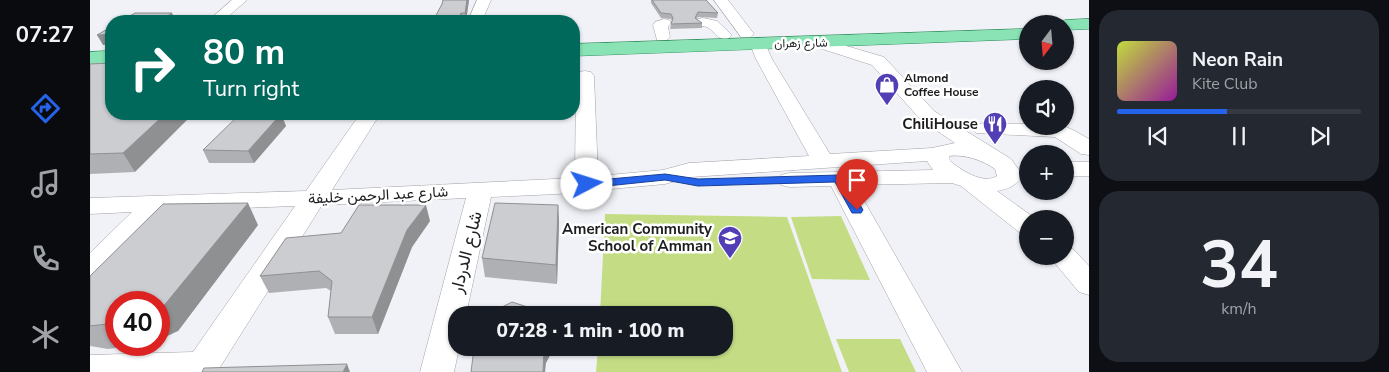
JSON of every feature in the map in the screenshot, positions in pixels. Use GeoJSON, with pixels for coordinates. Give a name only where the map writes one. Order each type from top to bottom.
{"type":"FeatureCollection","features":[{"type":"Feature","properties":{"kind":"main road","name":"شارع زهران"},"geometry":{"type":"LineString","coordinates":[[580,50],[752,39],[1019,26]]}},
{"type":"Feature","properties":{"kind":"main road"},"geometry":{"type":"LineString","coordinates":[[1074,26],[1089,28]]}},
{"type":"Feature","properties":{"kind":"main road"},"geometry":{"type":"LineString","coordinates":[[1074,32],[1089,28]]}},
{"type":"Feature","properties":{"kind":"main road","name":"شارع زهران"},"geometry":{"type":"LineString","coordinates":[[580,39],[663,30],[752,39],[819,42],[1019,34]]}},
{"type":"Feature","properties":{"kind":"main road"},"geometry":{"type":"LineString","coordinates":[[90,58],[105,57]]}},
{"type":"Feature","properties":{"kind":"main road"},"geometry":{"type":"LineString","coordinates":[[90,68],[105,67]]}},
{"type":"Feature","properties":{"kind":"street"},"geometry":{"type":"LineString","coordinates":[[222,15],[235,5],[247,0]]}},
{"type":"Feature","properties":{"kind":"street"},"geometry":{"type":"LineString","coordinates":[[478,15],[484,0]]}},
{"type":"Feature","properties":{"kind":"street"},"geometry":{"type":"LineString","coordinates":[[721,0],[752,39],[764,58],[831,170],[945,372]]}},
{"type":"Feature","properties":{"kind":"street"},"geometry":{"type":"LineString","coordinates":[[703,22],[712,24],[724,35]]}},
{"type":"Feature","properties":{"kind":"street"},"geometry":{"type":"LineString","coordinates":[[878,61],[884,40]]}},
{"type":"Feature","properties":{"kind":"street"},"geometry":{"type":"LineString","coordinates":[[819,42],[878,61],[927,115],[1011,170],[1030,210]]}},
{"type":"Feature","properties":{"kind":"street"},"geometry":{"type":"LineString","coordinates":[[585,76],[587,184]]}},
{"type":"Feature","properties":{"kind":"street"},"geometry":{"type":"LineString","coordinates":[[927,115],[940,152],[937,158],[939,164],[1019,220]]}},
{"type":"Feature","properties":{"kind":"street"},"geometry":{"type":"LineString","coordinates":[[90,370],[199,369],[366,120]]}},
{"type":"Feature","properties":{"kind":"street"},"geometry":{"type":"LineString","coordinates":[[984,129],[1058,131],[1068,135],[1089,150]]}},
{"type":"Feature","properties":{"kind":"street","name":"شارع عبد الرحمن خليفة"},"geometry":{"type":"LineString","coordinates":[[90,206],[480,191],[665,177],[698,182],[831,170],[965,149],[1011,170],[991,185],[961,179],[831,170]]}},
{"type":"Feature","properties":{"kind":"street"},"geometry":{"type":"LineString","coordinates":[[1074,169],[1089,169]]}},
{"type":"Feature","properties":{"kind":"street","name":"شارع الدردار"},"geometry":{"type":"LineString","coordinates":[[436,372],[480,191]]}},
{"type":"Feature","properties":{"kind":"street"},"geometry":{"type":"LineString","coordinates":[[90,270],[156,203]]}},
{"type":"Feature","properties":{"kind":"street"},"geometry":{"type":"LineString","coordinates":[[1071,265],[1089,284]]}},
{"type":"Feature","properties":{"kind":"green space","name":"American Community School of Amman"},"geometry":{"type":"Polygon","coordinates":[[[605,214],[787,217],[842,372],[596,372],[597,356],[733,356],[733,306],[600,306],[605,214]]]}},
{"type":"Feature","properties":{"kind":"green space"},"geometry":{"type":"Polygon","coordinates":[[[841,216],[870,280],[812,279],[791,217],[841,216]]]}},
{"type":"Feature","properties":{"kind":"green space"},"geometry":{"type":"Polygon","coordinates":[[[836,339],[900,339],[916,372],[849,372],[836,339]]]}},
{"type":"Feature","properties":{"kind":"building"},"geometry":{"type":"Polygon","coordinates":[[[443,0],[467,0],[465,13],[461,13],[460,15],[436,15],[443,0]]]}},
{"type":"Feature","properties":{"kind":"building"},"geometry":{"type":"Polygon","coordinates":[[[652,0],[706,0],[718,13],[698,12],[695,18],[702,23],[671,24],[673,18],[671,14],[661,13],[652,0]]]}},
{"type":"Feature","properties":{"kind":"building"},"geometry":{"type":"Polygon","coordinates":[[[135,13],[172,13],[169,15],[132,15],[135,13]]]}},
{"type":"Feature","properties":{"kind":"building"},"geometry":{"type":"Polygon","coordinates":[[[105,30],[105,34],[97,35],[105,30]]]}},
{"type":"Feature","properties":{"kind":"building"},"geometry":{"type":"Polygon","coordinates":[[[105,63],[105,120],[159,120],[123,153],[90,154],[90,64],[105,63]]]}},
{"type":"Feature","properties":{"kind":"building"},"geometry":{"type":"Polygon","coordinates":[[[234,120],[276,120],[248,151],[203,150],[234,120]]]}},
{"type":"Feature","properties":{"kind":"building"},"geometry":{"type":"Polygon","coordinates":[[[248,203],[170,298],[170,291],[105,291],[105,324],[90,326],[90,276],[163,204],[248,203]]]}},
{"type":"Feature","properties":{"kind":"building"},"geometry":{"type":"Polygon","coordinates":[[[495,203],[558,205],[556,265],[482,258],[495,203]]]}},
{"type":"Feature","properties":{"kind":"building"},"geometry":{"type":"Polygon","coordinates":[[[359,205],[426,205],[407,230],[372,317],[328,317],[332,281],[319,271],[260,276],[286,238],[341,233],[359,205]]]}},
{"type":"Feature","properties":{"kind":"building"},"geometry":{"type":"Polygon","coordinates":[[[512,302],[524,306],[504,306],[512,302]]]}},
{"type":"Feature","properties":{"kind":"building"},"geometry":{"type":"Polygon","coordinates":[[[473,356],[544,356],[543,372],[471,372],[473,356]]]}},
{"type":"Feature","properties":{"kind":"building"},"geometry":{"type":"Polygon","coordinates":[[[347,364],[343,372],[202,372],[204,368],[347,364]]]}},
{"type":"Feature","properties":{"kind":"place","name":"Almond Coffee House"},"geometry":{"type":"Point","coordinates":[887,106]}},
{"type":"Feature","properties":{"kind":"place","name":"ChiliHouse"},"geometry":{"type":"Point","coordinates":[995,145]}},
{"type":"Feature","properties":{"kind":"place","name":"American Community School of Amman"},"geometry":{"type":"Point","coordinates":[730,259]}},
{"type":"Feature","properties":{"kind":"route"},"geometry":{"type":"LineString","coordinates":[[587,184],[665,177],[698,182],[839,178],[857,210]]}}]}
